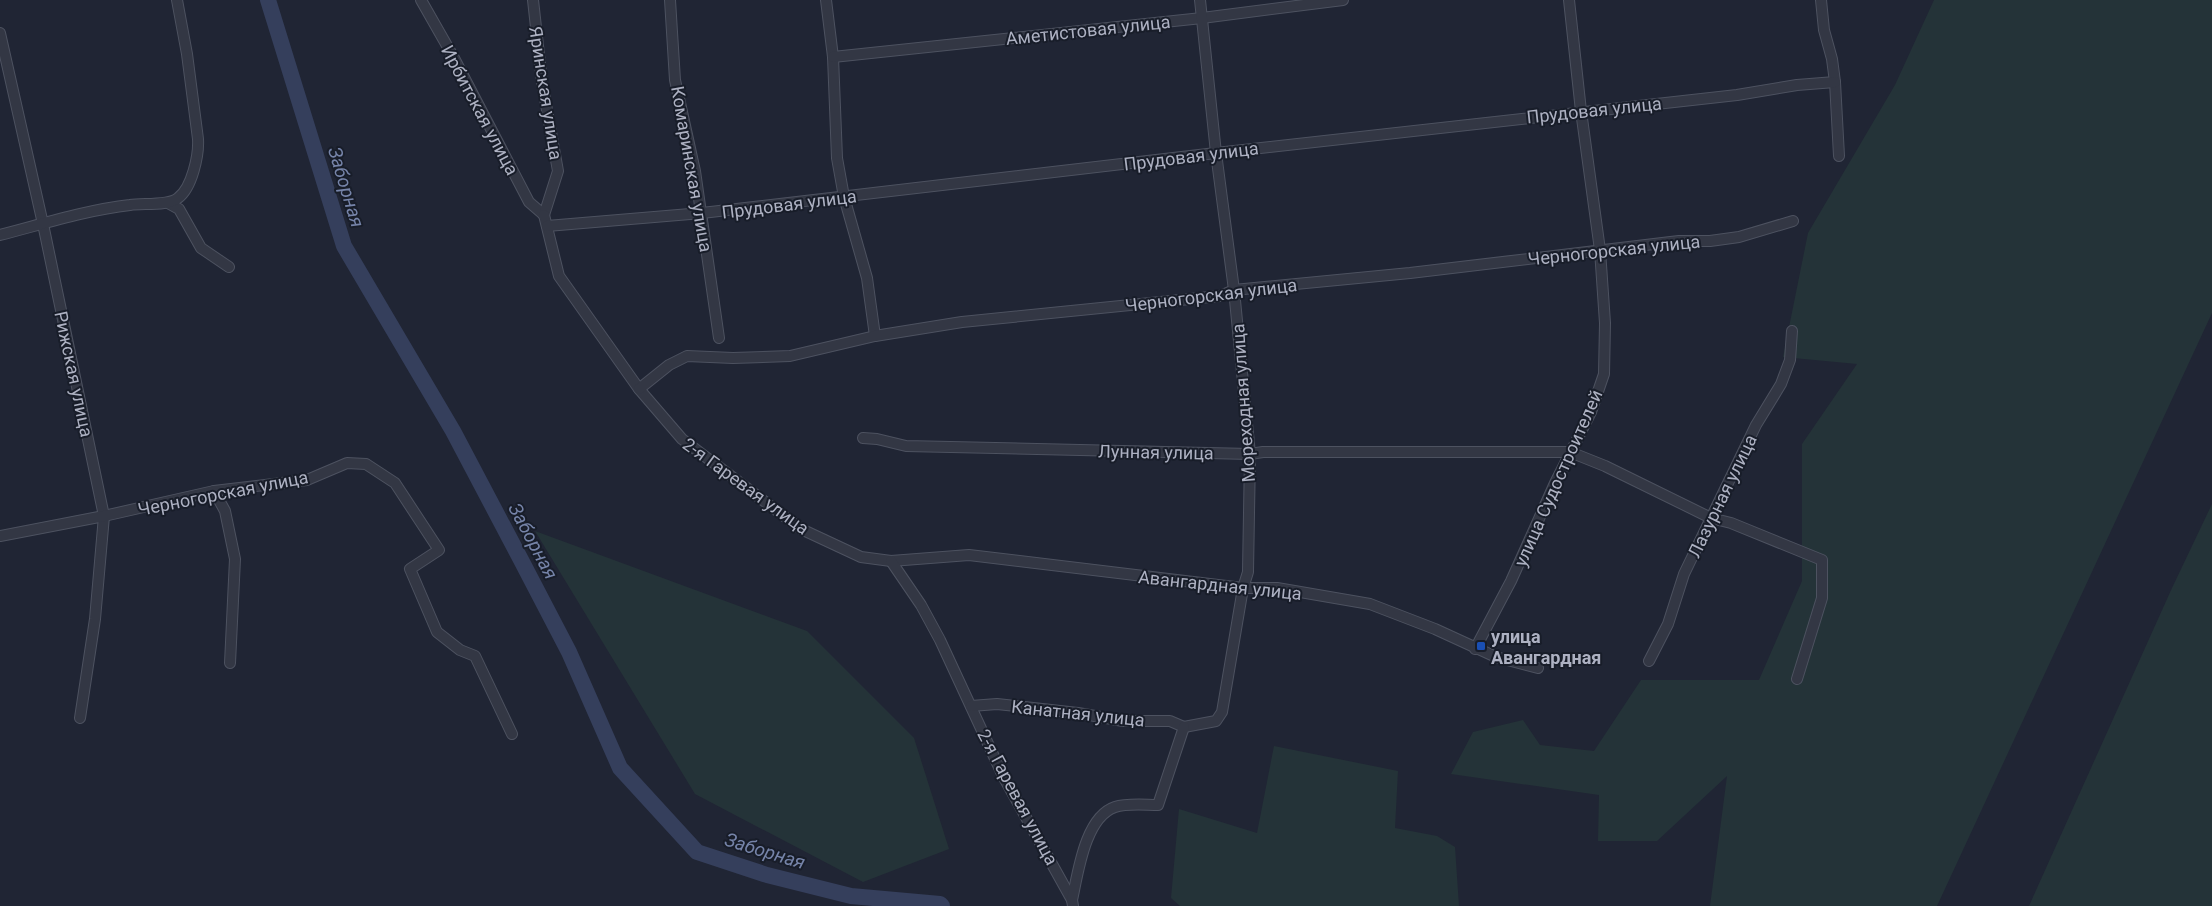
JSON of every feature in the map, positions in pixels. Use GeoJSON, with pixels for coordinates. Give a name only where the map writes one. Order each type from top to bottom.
{"type":"FeatureCollection","features":[{"type":"Feature","properties":{"kind":"street"},"geometry":{"type":"LineString","coordinates":[[0,235],[114,207],[146,203],[168,203],[177,200],[184,192],[199,151],[187,54],[177,0]]}},
{"type":"Feature","properties":{"kind":"street","name":"Ирбитская улица"},"geometry":{"type":"LineString","coordinates":[[421,0],[454,58],[529,202],[544,214]]}},
{"type":"Feature","properties":{"kind":"street","name":"Яринская улица"},"geometry":{"type":"LineString","coordinates":[[533,0],[542,82],[558,171],[544,214]]}},
{"type":"Feature","properties":{"kind":"street","name":"Комаринская улица"},"geometry":{"type":"LineString","coordinates":[[670,0],[675,80],[702,214],[719,338]]}},
{"type":"Feature","properties":{"kind":"street"},"geometry":{"type":"LineString","coordinates":[[826,0],[833,57],[837,158],[844,197],[867,278],[875,336]]}},
{"type":"Feature","properties":{"kind":"street","name":"Мореходная улица"},"geometry":{"type":"LineString","coordinates":[[1184,727],[1216,721],[1222,712],[1243,588],[1248,572],[1250,454],[1234,290],[1216,153],[1200,0]]}},
{"type":"Feature","properties":{"kind":"street","name":"Аметистовая улица"},"geometry":{"type":"LineString","coordinates":[[833,57],[1202,18],[1343,0]]}},
{"type":"Feature","properties":{"kind":"street","name":"улица Судостроителей"},"geometry":{"type":"LineString","coordinates":[[1475,649],[1511,581],[1570,452],[1591,412],[1604,374],[1605,323],[1600,250],[1581,111],[1569,0]]}},
{"type":"Feature","properties":{"kind":"street"},"geometry":{"type":"LineString","coordinates":[[1821,0],[1824,30],[1835,82],[1840,156]]}},
{"type":"Feature","properties":{"kind":"street","name":"Рижская улица"},"geometry":{"type":"LineString","coordinates":[[0,33],[43,224],[104,516],[94,619],[80,718]]}},
{"type":"Feature","properties":{"kind":"street","name":"Прудовая улица"},"geometry":{"type":"LineString","coordinates":[[547,226],[702,214],[1581,111],[1737,95],[1797,85],[1835,82]]}},
{"type":"Feature","properties":{"kind":"street"},"geometry":{"type":"LineString","coordinates":[[168,203],[179,209],[202,248],[229,266]]}},
{"type":"Feature","properties":{"kind":"street","name":"2-я Гаревая улица"},"geometry":{"type":"LineString","coordinates":[[544,214],[559,276],[639,389],[682,439],[801,529],[861,557],[891,561],[921,605],[940,640],[1003,776],[1072,903]]}},
{"type":"Feature","properties":{"kind":"street","name":"Черногорская улица"},"geometry":{"type":"LineString","coordinates":[[639,389],[669,365],[687,356],[733,358],[790,356],[875,336],[962,322],[1220,296],[1234,290],[1410,273],[1600,250],[1739,237],[1793,221]]}},
{"type":"Feature","properties":{"kind":"street","name":"Лазурная улица"},"geometry":{"type":"LineString","coordinates":[[1649,661],[1668,624],[1684,574],[1756,425],[1781,384],[1790,360],[1792,331]]}},
{"type":"Feature","properties":{"kind":"street","name":"Лунная улица"},"geometry":{"type":"LineString","coordinates":[[863,438],[877,439],[906,446],[1250,454],[1263,452],[1570,452]]}},
{"type":"Feature","properties":{"kind":"street"},"geometry":{"type":"LineString","coordinates":[[1570,452],[1605,466],[1711,518],[1731,523],[1822,560],[1822,598],[1797,679]]}},
{"type":"Feature","properties":{"kind":"street","name":"Черногорская улица"},"geometry":{"type":"LineString","coordinates":[[0,536],[104,516],[214,491],[307,480],[347,463],[366,464],[395,483],[439,550],[410,569],[437,632],[460,650],[475,656],[512,734]]}},
{"type":"Feature","properties":{"kind":"street"},"geometry":{"type":"LineString","coordinates":[[214,491],[225,511],[235,559],[230,663]]}},
{"type":"Feature","properties":{"kind":"street","name":"Авангардная улица"},"geometry":{"type":"LineString","coordinates":[[891,561],[970,556],[1243,588],[1277,588],[1370,604],[1435,629],[1475,649],[1496,657],[1538,668]]}},
{"type":"Feature","properties":{"kind":"street","name":"Канатная улица"},"geometry":{"type":"LineString","coordinates":[[970,706],[997,704],[1078,713],[1123,721],[1170,721],[1184,727]]}},
{"type":"Feature","properties":{"kind":"street"},"geometry":{"type":"LineString","coordinates":[[1072,903],[1086,842],[1098,819],[1114,807],[1158,804],[1184,727]]}},
{"type":"Feature","properties":{"kind":"shaded area"},"geometry":{"type":"Polygon","coordinates":[[[1934,0],[2212,0],[2212,313],[1937,906],[1710,906],[1727,776],[1657,841],[1598,841],[1599,795],[1451,774],[1473,732],[1523,720],[1540,745],[1594,751],[1641,680],[1759,680],[1802,581],[1802,444],[1857,364],[1783,357],[1808,233],[1895,85],[1934,0]]]}},
{"type":"Feature","properties":{"kind":"shaded area"},"geometry":{"type":"Polygon","coordinates":[[[2212,504],[2212,906],[2029,906],[2172,588],[2212,504]]]}},
{"type":"Feature","properties":{"kind":"shaded area"},"geometry":{"type":"Polygon","coordinates":[[[535,531],[807,631],[914,738],[949,849],[863,882],[695,794],[535,531]]]}},
{"type":"Feature","properties":{"kind":"shaded area"},"geometry":{"type":"Polygon","coordinates":[[[1274,746],[1398,771],[1395,828],[1437,836],[1455,847],[1459,906],[1180,906],[1171,898],[1179,809],[1257,833],[1274,746]]]}},
{"type":"Feature","properties":{"kind":"waterway","name":"Заборная"},"geometry":{"type":"LineString","coordinates":[[268,0],[344,246],[453,431],[569,652],[620,768],[697,852],[767,875],[851,896],[940,904],[942,906]]}},
{"type":"Feature","properties":{"kind":"place","name":"улица Авангардная"},"geometry":{"type":"Point","coordinates":[1481,646]}}]}
